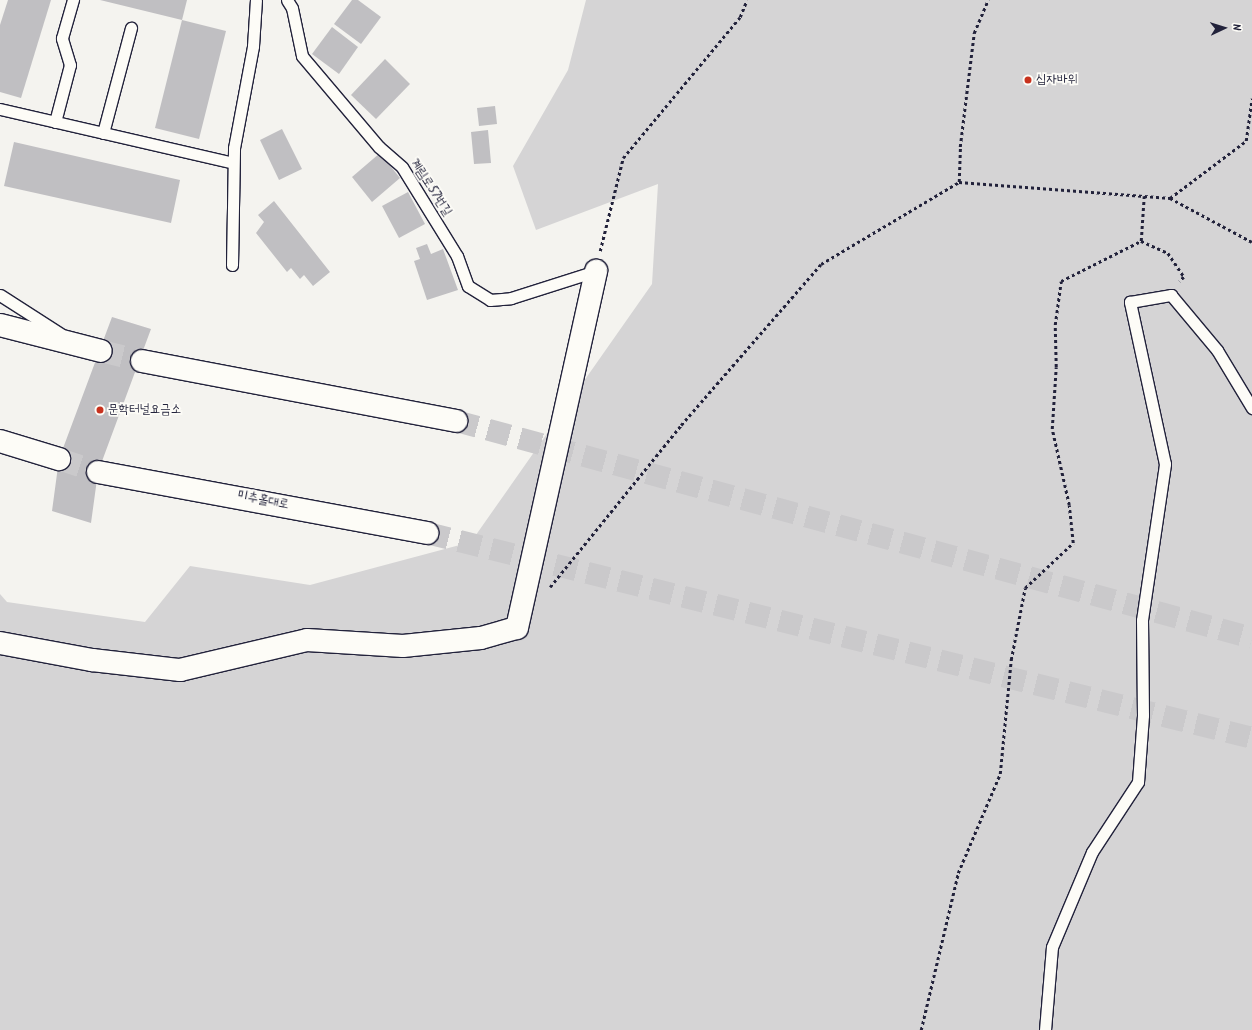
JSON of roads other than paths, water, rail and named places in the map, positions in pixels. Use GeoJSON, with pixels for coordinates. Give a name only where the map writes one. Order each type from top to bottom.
{"type":"FeatureCollection","features":[{"type":"Feature","properties":{"kind":"street"},"geometry":{"type":"LineString","coordinates":[[0,643],[92,660],[180,670],[307,640],[403,646],[481,638],[516,628],[596,271]]}},
{"type":"Feature","properties":{"kind":"street"},"geometry":{"type":"LineString","coordinates":[[0,326],[92,349]]}},
{"type":"Feature","properties":{"kind":"street"},"geometry":{"type":"LineString","coordinates":[[142,361],[456,421]]}},
{"type":"Feature","properties":{"kind":"street"},"geometry":{"type":"LineString","coordinates":[[0,441],[59,459]]}},
{"type":"Feature","properties":{"kind":"street","name":"미추홀대로"},"geometry":{"type":"LineString","coordinates":[[98,472],[427,533]]}},
{"type":"Feature","properties":{"kind":"lane"},"geometry":{"type":"LineString","coordinates":[[55,122],[70,65],[62,38],[73,0]]}},
{"type":"Feature","properties":{"kind":"lane"},"geometry":{"type":"LineString","coordinates":[[232,265],[234,148],[253,46],[256,0]]}},
{"type":"Feature","properties":{"kind":"lane","name":"계림로57번길"},"geometry":{"type":"LineString","coordinates":[[287,0],[292,8],[302,56],[379,147],[402,167],[457,256],[468,286],[490,300],[511,298],[596,271]]}},
{"type":"Feature","properties":{"kind":"lane"},"geometry":{"type":"LineString","coordinates":[[103,133],[131,28]]}},
{"type":"Feature","properties":{"kind":"lane"},"geometry":{"type":"LineString","coordinates":[[0,110],[233,163]]}},
{"type":"Feature","properties":{"kind":"lane"},"geometry":{"type":"LineString","coordinates":[[0,295],[92,349]]}},
{"type":"Feature","properties":{"kind":"lane"},"geometry":{"type":"LineString","coordinates":[[1045,1030],[1052,948],[1092,852],[1138,782],[1143,714],[1142,620],[1165,464],[1130,302],[1170,295],[1218,350],[1252,408]]}},
{"type":"Feature","properties":{"kind":"tunnel"},"geometry":{"type":"LineString","coordinates":[[101,351],[142,361]]}},
{"type":"Feature","properties":{"kind":"tunnel"},"geometry":{"type":"LineString","coordinates":[[456,421],[1252,638]]}},
{"type":"Feature","properties":{"kind":"tunnel"},"geometry":{"type":"LineString","coordinates":[[59,459],[98,472]]}},
{"type":"Feature","properties":{"kind":"tunnel"},"geometry":{"type":"LineString","coordinates":[[427,533],[1252,738]]}},
{"type":"Feature","properties":{"kind":"place","name":"십자바위"},"geometry":{"type":"Point","coordinates":[1028,80]}},
{"type":"Feature","properties":{"kind":"place","name":"문학터널요금소"},"geometry":{"type":"Point","coordinates":[100,410]}}]}
